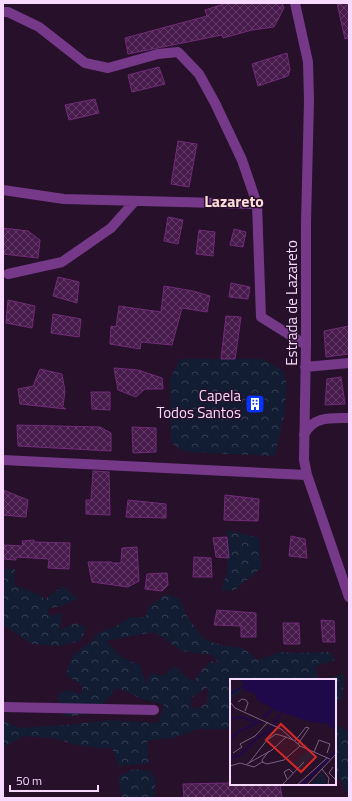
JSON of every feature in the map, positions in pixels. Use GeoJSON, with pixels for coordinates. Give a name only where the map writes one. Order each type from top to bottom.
{"type":"FeatureCollection","features":[{"type":"Feature","properties":{"kind":"street","name":"Estrada de Lazareto"},"geometry":{"type":"LineString","coordinates":[[295,3],[308,62],[309,101],[306,222],[304,460],[307,475],[345,572],[349,597]]}},
{"type":"Feature","properties":{"kind":"street"},"geometry":{"type":"LineString","coordinates":[[3,12],[8,12],[39,27],[85,63],[108,68],[158,54],[178,52],[199,74],[215,102],[242,160],[257,204],[261,317],[306,345]]}},
{"type":"Feature","properties":{"kind":"street"},"geometry":{"type":"LineString","coordinates":[[3,190],[64,199],[257,204]]}},
{"type":"Feature","properties":{"kind":"street"},"geometry":{"type":"LineString","coordinates":[[8,274],[62,262],[111,228],[135,201]]}},
{"type":"Feature","properties":{"kind":"street"},"geometry":{"type":"LineString","coordinates":[[305,367],[349,363]]}},
{"type":"Feature","properties":{"kind":"street"},"geometry":{"type":"LineString","coordinates":[[304,437],[307,430],[316,421],[349,418]]}},
{"type":"Feature","properties":{"kind":"street"},"geometry":{"type":"LineString","coordinates":[[3,460],[307,475]]}},
{"type":"Feature","properties":{"kind":"street"},"geometry":{"type":"LineString","coordinates":[[3,707],[154,710]]}},
{"type":"Feature","properties":{"kind":"green space"},"geometry":{"type":"Polygon","coordinates":[[[180,359],[263,359],[283,371],[287,384],[284,416],[275,456],[186,452],[171,443],[170,379],[180,359]]]}},
{"type":"Feature","properties":{"kind":"green space"},"geometry":{"type":"Polygon","coordinates":[[[227,530],[259,538],[261,568],[235,590],[221,591],[226,575],[228,561],[227,530]]]}},
{"type":"Feature","properties":{"kind":"green space"},"geometry":{"type":"Polygon","coordinates":[[[3,569],[15,569],[14,585],[38,594],[45,599],[63,586],[77,599],[64,605],[47,609],[50,616],[62,613],[60,630],[75,623],[86,627],[81,641],[58,646],[32,644],[3,625],[3,569]]]}},
{"type":"Feature","properties":{"kind":"green space"},"geometry":{"type":"Polygon","coordinates":[[[165,594],[179,598],[188,618],[205,640],[225,646],[243,648],[258,660],[279,652],[330,652],[335,660],[315,667],[319,679],[230,679],[230,729],[199,729],[176,737],[147,741],[149,763],[119,766],[112,748],[99,748],[72,744],[54,738],[23,736],[7,746],[3,746],[3,719],[18,728],[66,725],[109,720],[158,723],[164,705],[142,699],[117,688],[103,704],[87,714],[66,717],[59,703],[58,694],[68,690],[81,694],[83,686],[66,675],[72,656],[92,641],[98,633],[116,626],[131,617],[146,617],[148,608],[165,594]],[[154,632],[106,641],[123,658],[140,665],[145,683],[152,673],[163,676],[175,666],[193,682],[211,661],[219,664],[213,655],[182,651],[154,632]],[[208,687],[191,698],[191,707],[196,709],[207,703],[208,687]]]}},
{"type":"Feature","properties":{"kind":"green space"},"geometry":{"type":"Polygon","coordinates":[[[344,674],[342,699],[336,703],[336,679],[323,679],[344,674]]]}},
{"type":"Feature","properties":{"kind":"green space"},"geometry":{"type":"Polygon","coordinates":[[[336,725],[349,732],[349,797],[342,782],[336,776],[336,725]]]}},
{"type":"Feature","properties":{"kind":"green space"},"geometry":{"type":"Polygon","coordinates":[[[134,769],[150,771],[155,779],[155,798],[122,798],[118,777],[134,769]]]}},
{"type":"Feature","properties":{"kind":"building"},"geometry":{"type":"Polygon","coordinates":[[[227,3],[282,3],[284,8],[274,27],[252,30],[223,38],[222,35],[128,54],[125,38],[207,16],[205,10],[227,3]]]}},
{"type":"Feature","properties":{"kind":"building"},"geometry":{"type":"Polygon","coordinates":[[[337,3],[349,3],[349,38],[345,39],[337,3]]]}},
{"type":"Feature","properties":{"kind":"building"},"geometry":{"type":"Polygon","coordinates":[[[287,53],[290,70],[288,76],[258,86],[252,64],[287,53]]]}},
{"type":"Feature","properties":{"kind":"building"},"geometry":{"type":"Polygon","coordinates":[[[159,67],[165,84],[132,92],[128,75],[159,67]]]}},
{"type":"Feature","properties":{"kind":"building"},"geometry":{"type":"Polygon","coordinates":[[[95,99],[99,113],[69,120],[65,105],[95,99]]]}},
{"type":"Feature","properties":{"kind":"building"},"geometry":{"type":"Polygon","coordinates":[[[178,141],[197,144],[189,187],[171,184],[178,141]]]}},
{"type":"Feature","properties":{"kind":"building"},"geometry":{"type":"Polygon","coordinates":[[[168,217],[183,220],[178,244],[164,241],[168,217]]]}},
{"type":"Feature","properties":{"kind":"building"},"geometry":{"type":"Polygon","coordinates":[[[3,228],[28,231],[40,240],[38,258],[3,254],[3,228]]]}},
{"type":"Feature","properties":{"kind":"building"},"geometry":{"type":"Polygon","coordinates":[[[234,229],[246,232],[243,247],[230,245],[234,229]]]}},
{"type":"Feature","properties":{"kind":"building"},"geometry":{"type":"Polygon","coordinates":[[[199,230],[215,232],[213,256],[196,254],[199,230]]]}},
{"type":"Feature","properties":{"kind":"building"},"geometry":{"type":"Polygon","coordinates":[[[58,277],[79,282],[77,303],[53,296],[58,277]]]}},
{"type":"Feature","properties":{"kind":"building"},"geometry":{"type":"Polygon","coordinates":[[[231,283],[250,287],[248,299],[229,297],[231,283]]]}},
{"type":"Feature","properties":{"kind":"building"},"geometry":{"type":"Polygon","coordinates":[[[164,286],[193,291],[210,296],[207,312],[182,308],[172,345],[141,342],[140,349],[110,344],[111,326],[116,327],[119,306],[161,312],[164,286]]]}},
{"type":"Feature","properties":{"kind":"building"},"geometry":{"type":"Polygon","coordinates":[[[8,300],[35,306],[32,328],[6,323],[8,300]]]}},
{"type":"Feature","properties":{"kind":"building"},"geometry":{"type":"Polygon","coordinates":[[[53,314],[81,319],[79,337],[51,333],[53,314]]]}},
{"type":"Feature","properties":{"kind":"building"},"geometry":{"type":"Polygon","coordinates":[[[226,316],[241,317],[235,359],[221,359],[226,316]]]}},
{"type":"Feature","properties":{"kind":"building"},"geometry":{"type":"Polygon","coordinates":[[[349,326],[349,354],[326,357],[324,331],[349,326]]]}},
{"type":"Feature","properties":{"kind":"building"},"geometry":{"type":"Polygon","coordinates":[[[114,368],[138,370],[162,378],[163,389],[145,389],[136,397],[118,390],[114,368]]]}},
{"type":"Feature","properties":{"kind":"building"},"geometry":{"type":"Polygon","coordinates":[[[40,369],[62,374],[65,391],[63,406],[61,406],[66,409],[20,404],[18,389],[33,386],[40,369]]]}},
{"type":"Feature","properties":{"kind":"building"},"geometry":{"type":"Polygon","coordinates":[[[341,377],[345,404],[325,405],[327,379],[341,377]]]}},
{"type":"Feature","properties":{"kind":"building"},"geometry":{"type":"Polygon","coordinates":[[[91,392],[110,392],[110,410],[92,409],[91,392]]]}},
{"type":"Feature","properties":{"kind":"building"},"geometry":{"type":"Polygon","coordinates":[[[17,425],[100,427],[111,433],[111,451],[18,446],[17,425]]]}},
{"type":"Feature","properties":{"kind":"building"},"geometry":{"type":"Polygon","coordinates":[[[132,427],[156,428],[156,452],[133,453],[132,427]]]}},
{"type":"Feature","properties":{"kind":"building"},"geometry":{"type":"Polygon","coordinates":[[[93,471],[109,472],[110,515],[86,514],[86,500],[91,500],[93,471]]]}},
{"type":"Feature","properties":{"kind":"building"},"geometry":{"type":"Polygon","coordinates":[[[3,490],[28,500],[26,517],[3,515],[3,490]]]}},
{"type":"Feature","properties":{"kind":"building"},"geometry":{"type":"Polygon","coordinates":[[[225,495],[259,499],[258,521],[224,520],[225,495]]]}},
{"type":"Feature","properties":{"kind":"building"},"geometry":{"type":"Polygon","coordinates":[[[128,500],[166,504],[166,518],[126,517],[128,500]]]}},
{"type":"Feature","properties":{"kind":"building"},"geometry":{"type":"Polygon","coordinates":[[[291,536],[305,539],[307,558],[289,556],[291,536]]]}},
{"type":"Feature","properties":{"kind":"building"},"geometry":{"type":"Polygon","coordinates":[[[227,537],[229,558],[216,557],[213,538],[227,537]]]}},
{"type":"Feature","properties":{"kind":"building"},"geometry":{"type":"Polygon","coordinates":[[[34,540],[34,542],[70,543],[69,569],[48,568],[49,559],[16,557],[16,560],[3,559],[3,545],[23,546],[22,541],[34,540]]]}},
{"type":"Feature","properties":{"kind":"building"},"geometry":{"type":"Polygon","coordinates":[[[137,547],[139,581],[128,587],[92,582],[88,562],[121,563],[122,548],[137,547]]]}},
{"type":"Feature","properties":{"kind":"building"},"geometry":{"type":"Polygon","coordinates":[[[194,557],[211,558],[212,577],[193,577],[194,557]]]}},
{"type":"Feature","properties":{"kind":"building"},"geometry":{"type":"Polygon","coordinates":[[[167,573],[168,585],[162,591],[145,589],[147,574],[167,573]]]}},
{"type":"Feature","properties":{"kind":"building"},"geometry":{"type":"Polygon","coordinates":[[[217,610],[256,613],[256,637],[241,637],[241,626],[214,625],[217,610]]]}},
{"type":"Feature","properties":{"kind":"building"},"geometry":{"type":"Polygon","coordinates":[[[321,620],[334,621],[335,642],[323,642],[321,620]]]}},
{"type":"Feature","properties":{"kind":"building"},"geometry":{"type":"Polygon","coordinates":[[[283,623],[299,623],[300,644],[284,644],[283,623]]]}},
{"type":"Feature","properties":{"kind":"building"},"geometry":{"type":"Polygon","coordinates":[[[230,783],[230,785],[280,785],[282,798],[184,798],[183,784],[230,783]]]}},
{"type":"Feature","properties":{"kind":"place","name":"Capela Todos Santos"},"geometry":{"type":"Point","coordinates":[255,404]}},
{"type":"Feature","properties":{"kind":"district","name":"Lazareto"},"geometry":{"type":"Point","coordinates":[234,201]}}]}
